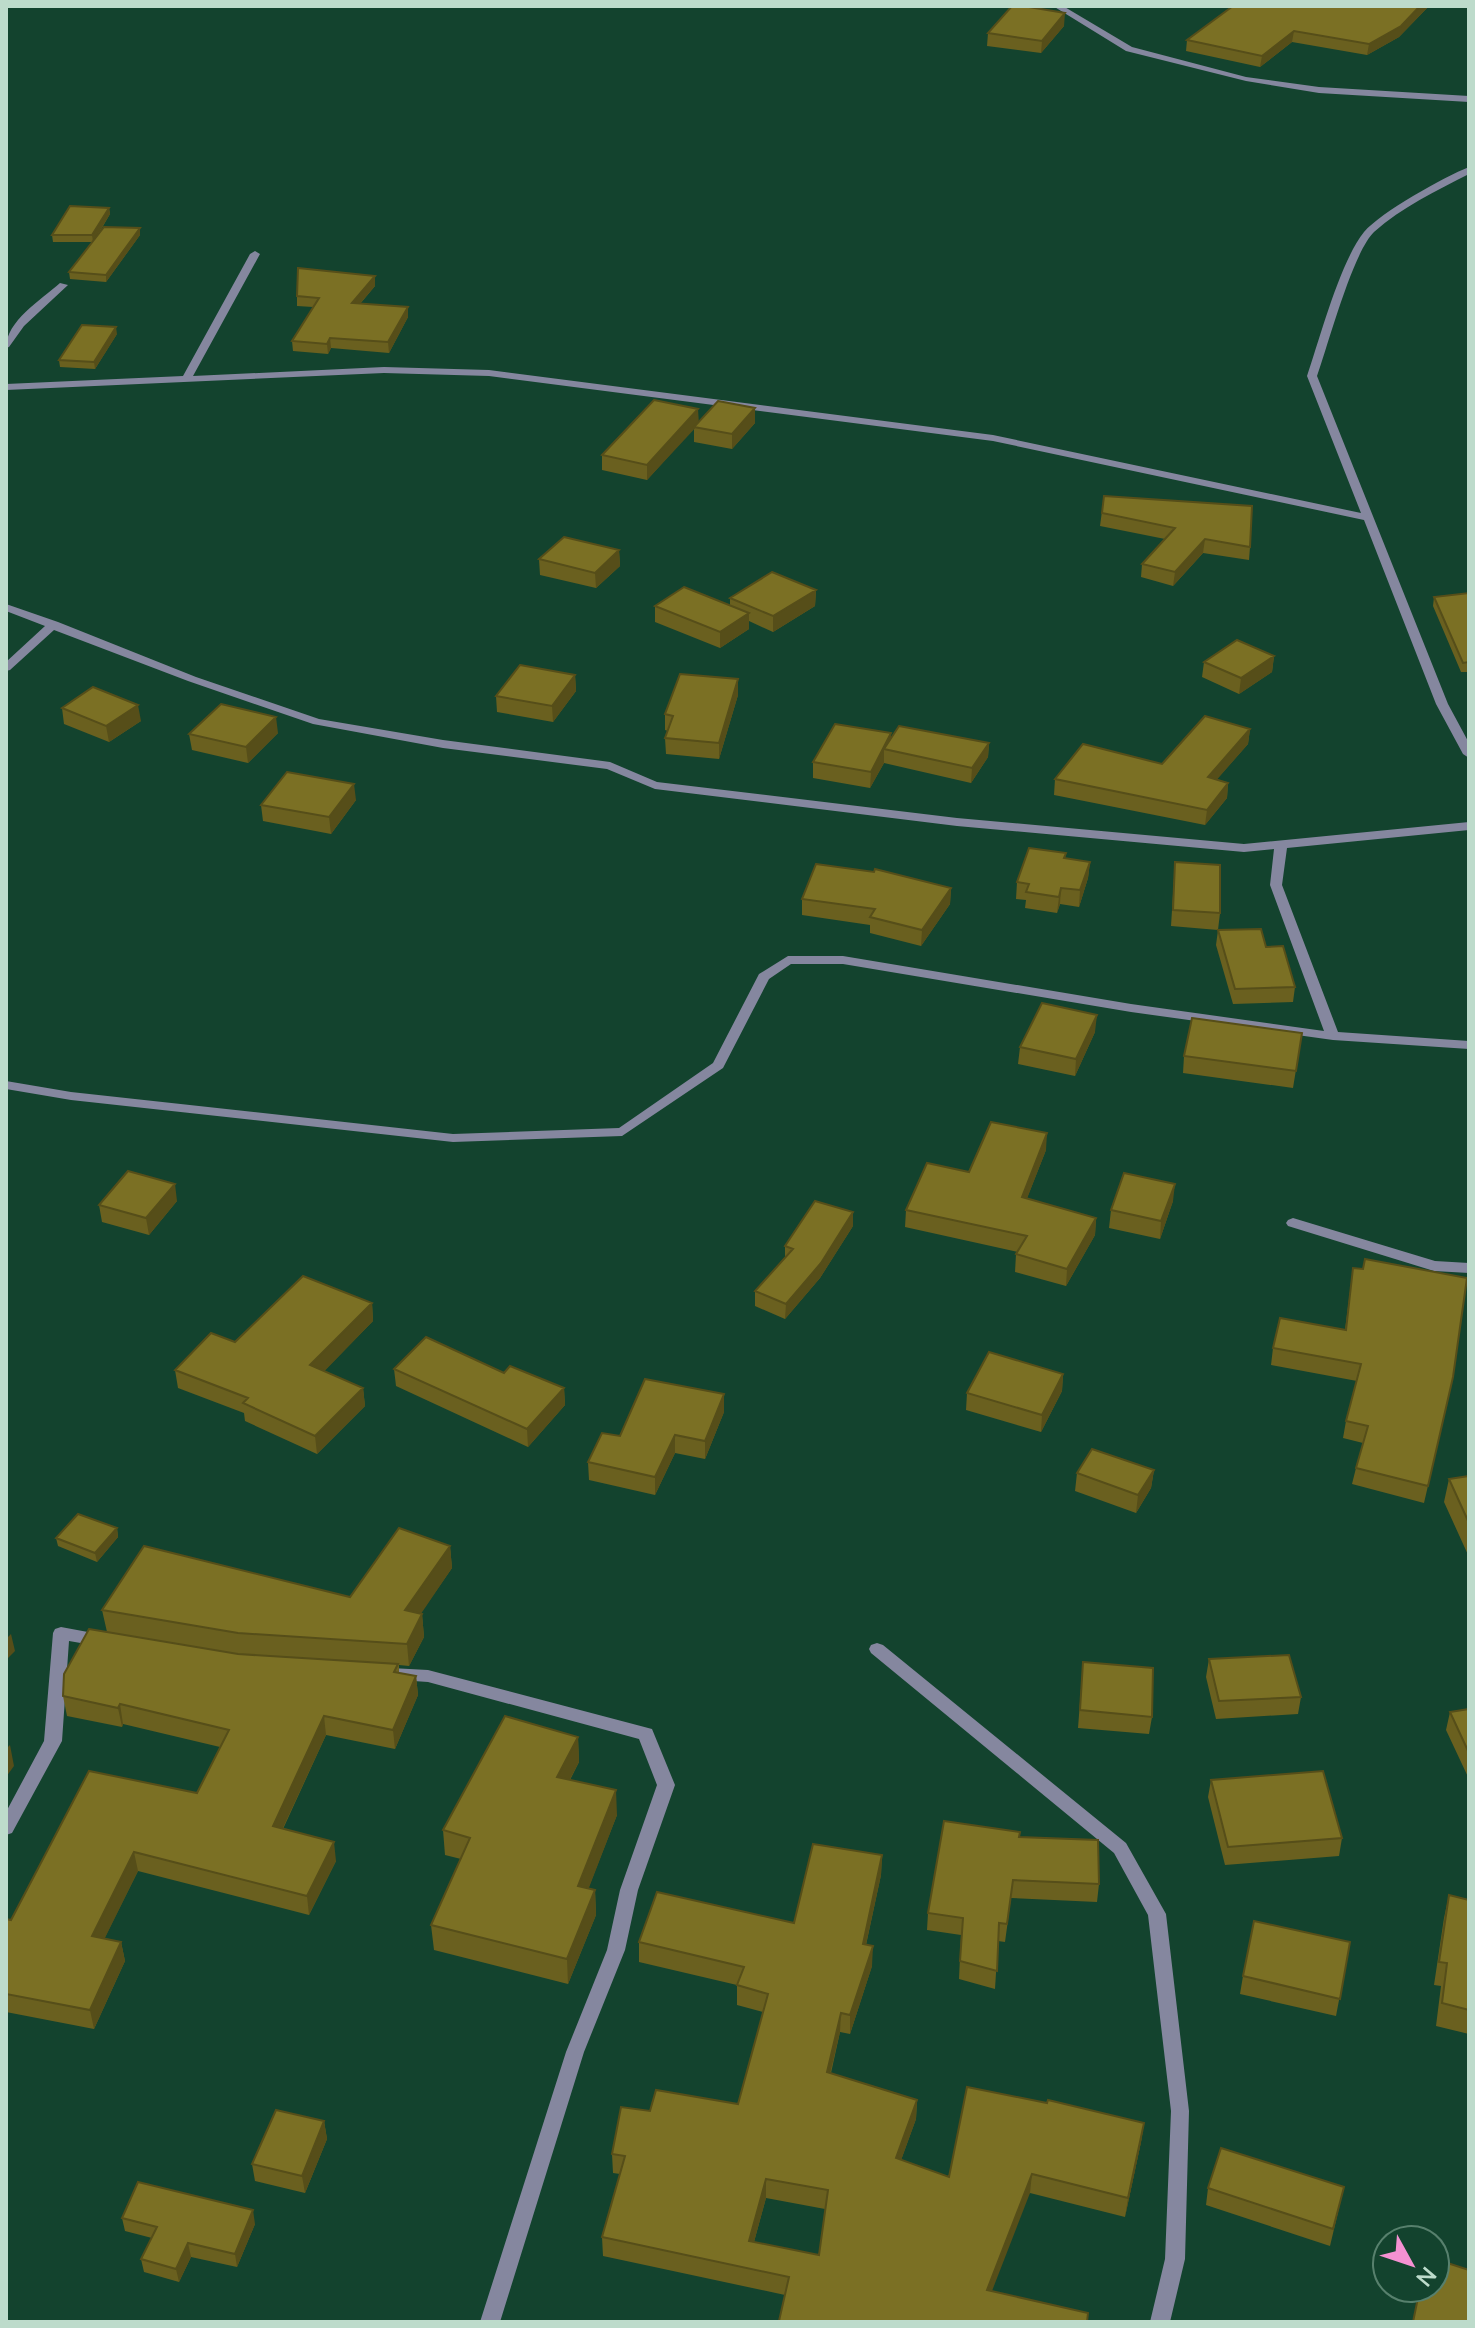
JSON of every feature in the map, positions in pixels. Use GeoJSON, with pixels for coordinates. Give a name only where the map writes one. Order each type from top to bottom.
{"type":"FeatureCollection","features":[{"type":"Feature","properties":{"kind":"street"},"geometry":{"type":"LineString","coordinates":[[1057,6],[1129,49],[1246,79],[1319,90],[1469,99]]}},
{"type":"Feature","properties":{"kind":"street"},"geometry":{"type":"LineString","coordinates":[[1469,170],[1407,203],[1368,233],[1350,267],[1336,313],[1313,365],[1312,376],[1442,704],[1469,754]]}},
{"type":"Feature","properties":{"kind":"street"},"geometry":{"type":"LineString","coordinates":[[187,378],[255,254]]}},
{"type":"Feature","properties":{"kind":"street"},"geometry":{"type":"LineString","coordinates":[[6,345],[20,324],[63,285]]}},
{"type":"Feature","properties":{"kind":"street"},"geometry":{"type":"LineString","coordinates":[[6,387],[384,370],[489,373],[578,382],[993,438],[1368,518]]}},
{"type":"Feature","properties":{"kind":"street"},"geometry":{"type":"LineString","coordinates":[[6,607],[192,679],[317,722],[387,736],[610,766],[655,785],[957,822],[1244,848],[1469,826]]}},
{"type":"Feature","properties":{"kind":"street"},"geometry":{"type":"LineString","coordinates":[[6,668],[54,624]]}},
{"type":"Feature","properties":{"kind":"street"},"geometry":{"type":"LineString","coordinates":[[1281,844],[1276,885],[1333,1036]]}},
{"type":"Feature","properties":{"kind":"street"},"geometry":{"type":"LineString","coordinates":[[6,1085],[71,1096],[453,1138],[622,1132],[718,1065],[764,977],[788,960],[843,960],[1333,1036],[1469,1045]]}},
{"type":"Feature","properties":{"kind":"street"},"geometry":{"type":"LineString","coordinates":[[1293,1223],[1434,1266],[1469,1268]]}},
{"type":"Feature","properties":{"kind":"street"},"geometry":{"type":"LineString","coordinates":[[6,1828],[53,1741],[61,1633],[121,1643]]}},
{"type":"Feature","properties":{"kind":"street"},"geometry":{"type":"LineString","coordinates":[[877,1649],[1120,1848],[1157,1914],[1180,2111],[1175,2259],[1160,2322]]}},
{"type":"Feature","properties":{"kind":"street"},"geometry":{"type":"LineString","coordinates":[[366,1672],[428,1676],[646,1734],[666,1785],[629,1890],[616,1950],[575,2052],[490,2322]]}},
{"type":"Feature","properties":{"kind":"building"},"geometry":{"type":"Polygon","coordinates":[[[1012,6],[1065,13],[1042,41],[988,33],[1012,6]]]}},
{"type":"Feature","properties":{"kind":"building"},"geometry":{"type":"Polygon","coordinates":[[[1233,6],[1420,6],[1401,26],[1369,44],[1294,31],[1262,56],[1187,40],[1233,6]]]}},
{"type":"Feature","properties":{"kind":"building"},"geometry":{"type":"Polygon","coordinates":[[[70,206],[109,208],[92,235],[52,235],[70,206]]]}},
{"type":"Feature","properties":{"kind":"building"},"geometry":{"type":"Polygon","coordinates":[[[104,227],[140,228],[106,275],[69,272],[104,227]]]}},
{"type":"Feature","properties":{"kind":"building"},"geometry":{"type":"Polygon","coordinates":[[[298,268],[375,276],[352,303],[408,307],[388,342],[330,338],[327,344],[292,341],[319,298],[297,296],[298,268]]]}},
{"type":"Feature","properties":{"kind":"building"},"geometry":{"type":"Polygon","coordinates":[[[82,325],[116,327],[94,362],[59,360],[82,325]]]}},
{"type":"Feature","properties":{"kind":"building"},"geometry":{"type":"Polygon","coordinates":[[[654,400],[698,409],[647,465],[602,455],[654,400]]]}},
{"type":"Feature","properties":{"kind":"building"},"geometry":{"type":"Polygon","coordinates":[[[718,401],[755,408],[732,434],[694,427],[718,401]]]}},
{"type":"Feature","properties":{"kind":"building"},"geometry":{"type":"Polygon","coordinates":[[[1104,496],[1252,506],[1250,547],[1205,539],[1175,572],[1142,564],[1175,528],[1102,513],[1104,496]]]}},
{"type":"Feature","properties":{"kind":"building"},"geometry":{"type":"Polygon","coordinates":[[[564,537],[619,550],[595,573],[539,559],[564,537]]]}},
{"type":"Feature","properties":{"kind":"building"},"geometry":{"type":"Polygon","coordinates":[[[772,572],[816,590],[773,616],[730,598],[772,572]]]}},
{"type":"Feature","properties":{"kind":"building"},"geometry":{"type":"Polygon","coordinates":[[[684,587],[749,613],[720,632],[655,606],[684,587]]]}},
{"type":"Feature","properties":{"kind":"building"},"geometry":{"type":"Polygon","coordinates":[[[1469,593],[1469,662],[1463,663],[1434,597],[1469,593]]]}},
{"type":"Feature","properties":{"kind":"building"},"geometry":{"type":"Polygon","coordinates":[[[1237,640],[1274,656],[1241,678],[1204,662],[1237,640]]]}},
{"type":"Feature","properties":{"kind":"building"},"geometry":{"type":"Polygon","coordinates":[[[520,665],[575,675],[552,706],[496,696],[520,665]]]}},
{"type":"Feature","properties":{"kind":"building"},"geometry":{"type":"Polygon","coordinates":[[[680,674],[738,679],[719,743],[665,738],[673,716],[665,714],[680,674]]]}},
{"type":"Feature","properties":{"kind":"building"},"geometry":{"type":"Polygon","coordinates":[[[93,687],[138,705],[106,726],[62,708],[93,687]]]}},
{"type":"Feature","properties":{"kind":"building"},"geometry":{"type":"Polygon","coordinates":[[[221,704],[276,717],[246,747],[189,734],[221,704]]]}},
{"type":"Feature","properties":{"kind":"building"},"geometry":{"type":"Polygon","coordinates":[[[1205,716],[1250,729],[1208,777],[1228,783],[1207,810],[1055,779],[1083,744],[1162,764],[1205,716]]]}},
{"type":"Feature","properties":{"kind":"building"},"geometry":{"type":"Polygon","coordinates":[[[835,724],[891,733],[871,772],[813,762],[835,724]]]}},
{"type":"Feature","properties":{"kind":"building"},"geometry":{"type":"Polygon","coordinates":[[[899,726],[989,743],[972,768],[884,749],[899,726]]]}},
{"type":"Feature","properties":{"kind":"building"},"geometry":{"type":"Polygon","coordinates":[[[287,772],[354,784],[329,817],[261,805],[287,772]]]}},
{"type":"Feature","properties":{"kind":"building"},"geometry":{"type":"Polygon","coordinates":[[[1029,848],[1066,853],[1064,858],[1090,862],[1080,890],[1061,888],[1059,897],[1026,892],[1029,884],[1017,882],[1029,848]]]}},
{"type":"Feature","properties":{"kind":"building"},"geometry":{"type":"Polygon","coordinates":[[[1175,862],[1220,865],[1220,913],[1173,910],[1175,862]]]}},
{"type":"Feature","properties":{"kind":"building"},"geometry":{"type":"Polygon","coordinates":[[[816,864],[874,872],[875,869],[951,888],[922,930],[870,917],[875,909],[802,899],[816,864]]]}},
{"type":"Feature","properties":{"kind":"building"},"geometry":{"type":"Polygon","coordinates":[[[1261,929],[1266,947],[1283,946],[1295,987],[1235,989],[1218,930],[1261,929]]]}},
{"type":"Feature","properties":{"kind":"building"},"geometry":{"type":"Polygon","coordinates":[[[1042,1003],[1097,1015],[1076,1059],[1020,1047],[1042,1003]]]}},
{"type":"Feature","properties":{"kind":"building"},"geometry":{"type":"Polygon","coordinates":[[[1192,1018],[1302,1033],[1296,1071],[1184,1056],[1192,1018]]]}},
{"type":"Feature","properties":{"kind":"building"},"geometry":{"type":"Polygon","coordinates":[[[991,1122],[1047,1133],[1022,1197],[1096,1218],[1067,1269],[1016,1254],[1027,1236],[906,1210],[927,1163],[969,1172],[991,1122]]]}},
{"type":"Feature","properties":{"kind":"building"},"geometry":{"type":"Polygon","coordinates":[[[128,1171],[175,1184],[146,1218],[99,1205],[128,1171]]]}},
{"type":"Feature","properties":{"kind":"building"},"geometry":{"type":"Polygon","coordinates":[[[1124,1173],[1175,1184],[1161,1221],[1111,1210],[1124,1173]]]}},
{"type":"Feature","properties":{"kind":"building"},"geometry":{"type":"Polygon","coordinates":[[[815,1201],[853,1212],[821,1263],[786,1304],[755,1291],[793,1249],[785,1246],[815,1201]]]}},
{"type":"Feature","properties":{"kind":"building"},"geometry":{"type":"Polygon","coordinates":[[[1365,1259],[1467,1278],[1453,1377],[1428,1486],[1356,1468],[1368,1426],[1346,1421],[1361,1364],[1273,1348],[1280,1318],[1346,1330],[1353,1268],[1363,1269],[1365,1259]]]}},
{"type":"Feature","properties":{"kind":"building"},"geometry":{"type":"Polygon","coordinates":[[[303,1276],[372,1303],[310,1365],[363,1388],[315,1436],[243,1403],[248,1398],[175,1370],[211,1333],[235,1342],[303,1276]]]}},
{"type":"Feature","properties":{"kind":"building"},"geometry":{"type":"Polygon","coordinates":[[[426,1337],[504,1373],[510,1366],[564,1388],[527,1429],[394,1369],[426,1337]]]}},
{"type":"Feature","properties":{"kind":"building"},"geometry":{"type":"Polygon","coordinates":[[[989,1352],[1063,1374],[1042,1415],[967,1393],[989,1352]]]}},
{"type":"Feature","properties":{"kind":"building"},"geometry":{"type":"Polygon","coordinates":[[[645,1379],[724,1394],[705,1441],[675,1435],[655,1477],[588,1462],[602,1433],[620,1436],[645,1379]]]}},
{"type":"Feature","properties":{"kind":"building"},"geometry":{"type":"Polygon","coordinates":[[[1092,1449],[1154,1470],[1138,1495],[1077,1473],[1092,1449]]]}},
{"type":"Feature","properties":{"kind":"building"},"geometry":{"type":"Polygon","coordinates":[[[1469,1476],[1469,1523],[1449,1479],[1469,1476]]]}},
{"type":"Feature","properties":{"kind":"building"},"geometry":{"type":"Polygon","coordinates":[[[78,1514],[117,1528],[95,1553],[56,1538],[78,1514]]]}},
{"type":"Feature","properties":{"kind":"building"},"geometry":{"type":"Polygon","coordinates":[[[399,1528],[450,1546],[405,1610],[422,1614],[407,1644],[238,1633],[102,1610],[144,1546],[350,1597],[399,1528]]]}},
{"type":"Feature","properties":{"kind":"building"},"geometry":{"type":"Polygon","coordinates":[[[89,1629],[238,1654],[398,1664],[394,1672],[416,1676],[393,1730],[324,1716],[273,1826],[334,1842],[307,1896],[134,1852],[92,1936],[121,1942],[90,2010],[6,1994],[6,1919],[11,1920],[89,1771],[197,1793],[229,1730],[120,1704],[118,1708],[63,1696],[64,1674],[89,1629]]]}},
{"type":"Feature","properties":{"kind":"building"},"geometry":{"type":"Polygon","coordinates":[[[1289,1655],[1301,1697],[1219,1701],[1209,1659],[1289,1655]]]}},
{"type":"Feature","properties":{"kind":"building"},"geometry":{"type":"Polygon","coordinates":[[[1083,1662],[1153,1668],[1152,1717],[1080,1710],[1083,1662]]]}},
{"type":"Feature","properties":{"kind":"building"},"geometry":{"type":"Polygon","coordinates":[[[1469,1709],[1469,1753],[1450,1712],[1469,1709]]]}},
{"type":"Feature","properties":{"kind":"building"},"geometry":{"type":"Polygon","coordinates":[[[505,1716],[578,1737],[557,1777],[616,1790],[578,1886],[595,1890],[567,1959],[431,1925],[470,1838],[443,1830],[505,1716]]]}},
{"type":"Feature","properties":{"kind":"building"},"geometry":{"type":"Polygon","coordinates":[[[1323,1771],[1342,1838],[1228,1847],[1211,1780],[1323,1771]]]}},
{"type":"Feature","properties":{"kind":"building"},"geometry":{"type":"Polygon","coordinates":[[[944,1821],[1020,1832],[1019,1837],[1098,1840],[1099,1884],[1013,1880],[1007,1924],[999,1923],[997,1971],[960,1961],[963,1918],[928,1913],[944,1821]]]}},
{"type":"Feature","properties":{"kind":"building"},"geometry":{"type":"Polygon","coordinates":[[[813,1844],[882,1855],[863,1944],[873,1946],[850,2015],[841,2013],[827,2072],[917,2100],[896,2158],[949,2177],[967,2087],[1047,2103],[1048,2100],[1144,2123],[1128,2198],[1032,2174],[987,2290],[1088,2313],[1087,2322],[782,2322],[779,2321],[789,2277],[602,2237],[625,2156],[612,2154],[621,2107],[650,2111],[656,2090],[738,2104],[768,1994],[737,1985],[744,1967],[639,1942],[657,1892],[794,1923],[813,1844]],[[766,2179],[749,2241],[819,2255],[828,2190],[766,2179]]]}},
{"type":"Feature","properties":{"kind":"building"},"geometry":{"type":"Polygon","coordinates":[[[1449,1895],[1469,1900],[1469,2010],[1442,2003],[1447,1963],[1439,1962],[1449,1895]]]}},
{"type":"Feature","properties":{"kind":"building"},"geometry":{"type":"Polygon","coordinates":[[[1254,1921],[1350,1942],[1340,1999],[1243,1976],[1254,1921]]]}},
{"type":"Feature","properties":{"kind":"building"},"geometry":{"type":"Polygon","coordinates":[[[276,2110],[324,2121],[302,2176],[252,2164],[276,2110]]]}},
{"type":"Feature","properties":{"kind":"building"},"geometry":{"type":"Polygon","coordinates":[[[1221,2148],[1344,2187],[1333,2229],[1208,2188],[1221,2148]]]}},
{"type":"Feature","properties":{"kind":"building"},"geometry":{"type":"Polygon","coordinates":[[[138,2182],[253,2210],[235,2254],[188,2243],[176,2269],[141,2259],[157,2227],[122,2218],[138,2182]]]}},
{"type":"Feature","properties":{"kind":"building"},"geometry":{"type":"Polygon","coordinates":[[[1451,2264],[1469,2270],[1469,2322],[1413,2322],[1417,2304],[1451,2304],[1451,2264]]]}}]}
